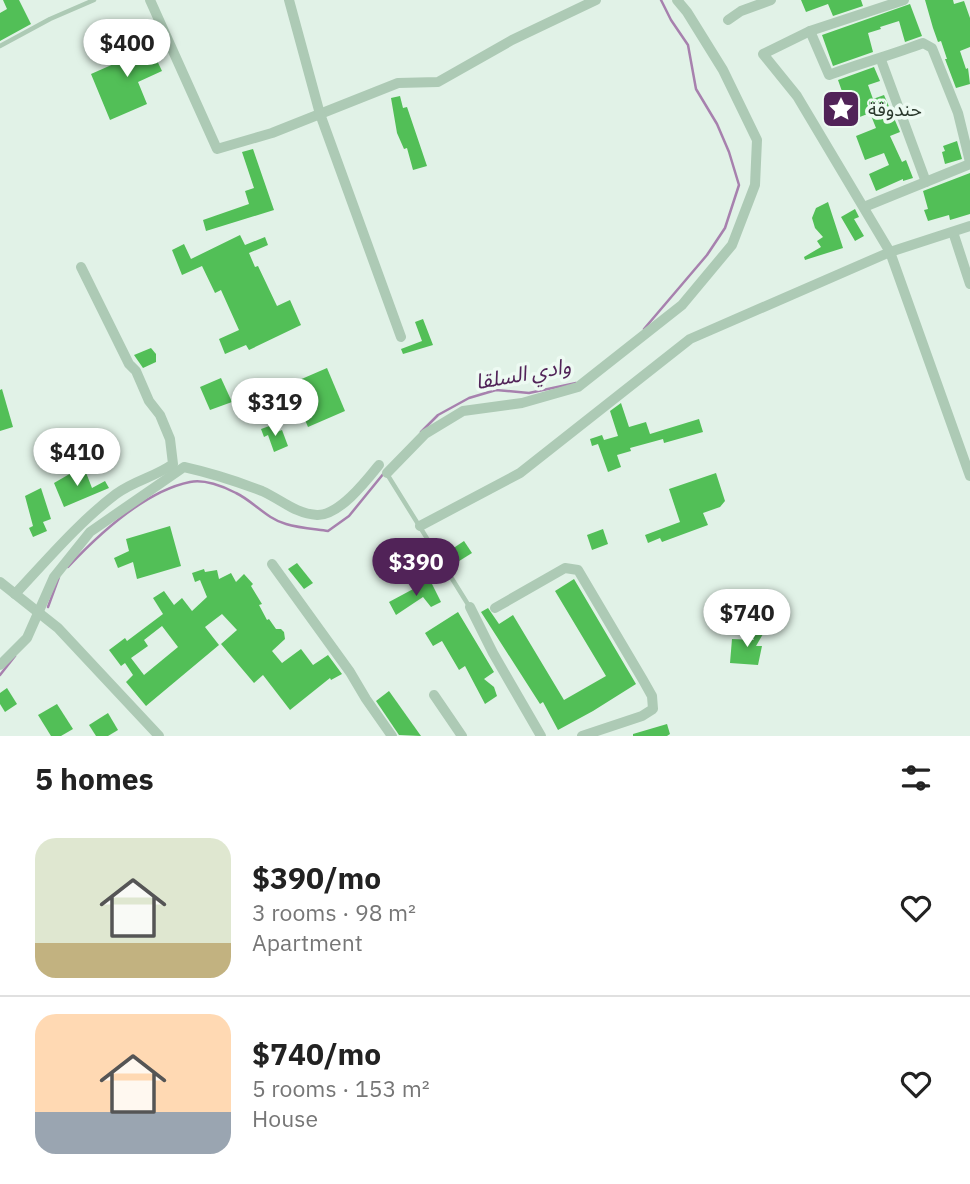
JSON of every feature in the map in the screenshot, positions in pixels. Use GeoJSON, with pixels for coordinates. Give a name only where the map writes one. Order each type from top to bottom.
{"type":"FeatureCollection","features":[{"type":"Feature","properties":{"kind":"street"},"geometry":{"type":"LineString","coordinates":[[150,0],[217,149],[272,133],[398,83],[438,82],[512,40],[596,0]]}},
{"type":"Feature","properties":{"kind":"street"},"geometry":{"type":"LineString","coordinates":[[289,0],[320,114],[401,337]]}},
{"type":"Feature","properties":{"kind":"street"},"geometry":{"type":"LineString","coordinates":[[0,665],[27,638],[54,577],[90,532],[184,467],[223,476],[266,493],[285,506],[318,515],[329,512],[425,434],[463,411],[522,403],[578,387],[682,305],[732,245],[755,185],[757,140],[723,70],[677,0]]}},
{"type":"Feature","properties":{"kind":"street"},"geometry":{"type":"LineString","coordinates":[[729,20],[771,0]]}},
{"type":"Feature","properties":{"kind":"street"},"geometry":{"type":"LineString","coordinates":[[904,0],[810,31],[763,54],[797,96],[890,252],[970,476]]}},
{"type":"Feature","properties":{"kind":"street"},"geometry":{"type":"LineString","coordinates":[[810,31],[829,75],[872,60],[880,60],[923,43],[932,47],[958,113],[970,163],[864,207]]}},
{"type":"Feature","properties":{"kind":"street"},"geometry":{"type":"LineString","coordinates":[[880,60],[926,183]]}},
{"type":"Feature","properties":{"kind":"street"},"geometry":{"type":"LineString","coordinates":[[958,113],[970,108]]}},
{"type":"Feature","properties":{"kind":"street"},"geometry":{"type":"LineString","coordinates":[[420,526],[520,473],[690,339],[890,252],[970,226]]}},
{"type":"Feature","properties":{"kind":"street"},"geometry":{"type":"LineString","coordinates":[[953,232],[970,284]]}},
{"type":"Feature","properties":{"kind":"street"},"geometry":{"type":"LineString","coordinates":[[15,594],[113,496],[135,481],[173,464],[170,439],[160,415],[149,401],[136,371],[129,364],[81,267]]}},
{"type":"Feature","properties":{"kind":"street"},"geometry":{"type":"LineString","coordinates":[[272,564],[350,672],[392,736]]}},
{"type":"Feature","properties":{"kind":"street"},"geometry":{"type":"LineString","coordinates":[[495,608],[565,568],[578,570],[652,696],[653,709],[642,716],[582,736]]}},
{"type":"Feature","properties":{"kind":"street"},"geometry":{"type":"LineString","coordinates":[[0,582],[58,628],[159,736]]}},
{"type":"Feature","properties":{"kind":"street"},"geometry":{"type":"LineString","coordinates":[[470,607],[541,736]]}},
{"type":"Feature","properties":{"kind":"street"},"geometry":{"type":"LineString","coordinates":[[434,695],[462,736]]}},
{"type":"Feature","properties":{"kind":"lane"},"geometry":{"type":"LineString","coordinates":[[0,46],[50,19],[94,0]]}},
{"type":"Feature","properties":{"kind":"lane"},"geometry":{"type":"LineString","coordinates":[[383,469],[470,607]]}},
{"type":"Feature","properties":{"kind":"building"},"geometry":{"type":"Polygon","coordinates":[[[3,0],[19,0],[31,24],[0,41],[0,13],[7,9],[3,0]]]}},
{"type":"Feature","properties":{"kind":"building"},"geometry":{"type":"Polygon","coordinates":[[[801,0],[861,0],[863,6],[833,16],[828,4],[806,12],[801,0]]]}},
{"type":"Feature","properties":{"kind":"building"},"geometry":{"type":"Polygon","coordinates":[[[925,0],[953,0],[954,4],[964,1],[970,18],[970,47],[960,51],[966,69],[968,68],[970,84],[956,88],[925,0]]]}},
{"type":"Feature","properties":{"kind":"building"},"geometry":{"type":"Polygon","coordinates":[[[910,4],[922,36],[905,42],[899,21],[880,27],[881,29],[868,33],[873,52],[833,66],[822,35],[910,4]]]}},
{"type":"Feature","properties":{"kind":"building"},"geometry":{"type":"Polygon","coordinates":[[[158,36],[161,42],[150,46],[162,71],[138,82],[147,104],[110,120],[91,74],[125,59],[121,50],[158,36]]]}},
{"type":"Feature","properties":{"kind":"building"},"geometry":{"type":"Polygon","coordinates":[[[874,67],[880,81],[868,85],[873,99],[884,95],[900,132],[890,136],[902,162],[906,160],[913,178],[903,179],[876,191],[869,174],[889,165],[884,153],[865,160],[856,136],[876,128],[870,113],[852,120],[838,80],[874,67]]]}},
{"type":"Feature","properties":{"kind":"building"},"geometry":{"type":"Polygon","coordinates":[[[400,96],[403,108],[407,107],[427,166],[413,170],[407,148],[404,149],[397,133],[391,98],[400,96]]]}},
{"type":"Feature","properties":{"kind":"building"},"geometry":{"type":"Polygon","coordinates":[[[957,141],[962,159],[945,164],[943,146],[957,141]]]}},
{"type":"Feature","properties":{"kind":"building"},"geometry":{"type":"Polygon","coordinates":[[[253,149],[274,210],[206,231],[203,220],[249,204],[245,191],[254,188],[242,152],[253,149]]]}},
{"type":"Feature","properties":{"kind":"building"},"geometry":{"type":"Polygon","coordinates":[[[970,173],[970,214],[950,220],[949,215],[928,221],[924,210],[928,209],[923,191],[970,173]]]}},
{"type":"Feature","properties":{"kind":"building"},"geometry":{"type":"Polygon","coordinates":[[[828,202],[843,248],[805,260],[804,257],[821,247],[817,241],[823,237],[815,228],[812,218],[816,208],[828,202]]]}},
{"type":"Feature","properties":{"kind":"building"},"geometry":{"type":"Polygon","coordinates":[[[855,209],[859,217],[854,219],[864,236],[855,241],[841,217],[855,209]]]}},
{"type":"Feature","properties":{"kind":"building"},"geometry":{"type":"Polygon","coordinates":[[[240,235],[245,245],[265,237],[268,245],[249,253],[277,306],[290,300],[301,325],[249,350],[246,345],[225,354],[219,339],[239,330],[221,290],[215,293],[202,266],[182,275],[172,250],[184,244],[191,259],[240,235]]]}},
{"type":"Feature","properties":{"kind":"building"},"geometry":{"type":"Polygon","coordinates":[[[423,319],[433,345],[403,354],[401,349],[422,341],[415,322],[423,319]]]}},
{"type":"Feature","properties":{"kind":"building"},"geometry":{"type":"Polygon","coordinates":[[[151,348],[156,354],[156,362],[143,368],[134,355],[151,348]]]}},
{"type":"Feature","properties":{"kind":"building"},"geometry":{"type":"Polygon","coordinates":[[[327,368],[345,411],[308,427],[290,384],[327,368]]]}},
{"type":"Feature","properties":{"kind":"building"},"geometry":{"type":"Polygon","coordinates":[[[221,378],[232,402],[210,410],[200,387],[221,378]]]}},
{"type":"Feature","properties":{"kind":"building"},"geometry":{"type":"Polygon","coordinates":[[[2,389],[13,427],[0,431],[0,390],[2,389]]]}},
{"type":"Feature","properties":{"kind":"building"},"geometry":{"type":"Polygon","coordinates":[[[621,403],[629,427],[646,422],[650,434],[699,419],[703,432],[664,443],[663,439],[630,448],[631,451],[617,455],[621,467],[608,472],[598,444],[592,446],[590,439],[602,435],[604,440],[618,436],[610,411],[621,403]]]}},
{"type":"Feature","properties":{"kind":"building"},"geometry":{"type":"Polygon","coordinates":[[[275,424],[277,432],[282,430],[288,446],[274,452],[268,435],[264,437],[261,429],[275,424]]]}},
{"type":"Feature","properties":{"kind":"building"},"geometry":{"type":"Polygon","coordinates":[[[85,470],[92,488],[105,481],[109,488],[64,507],[54,483],[73,472],[74,474],[85,470]]]}},
{"type":"Feature","properties":{"kind":"building"},"geometry":{"type":"Polygon","coordinates":[[[716,473],[725,501],[720,507],[703,513],[708,525],[662,542],[660,538],[648,543],[645,535],[680,522],[669,489],[716,473]]]}},
{"type":"Feature","properties":{"kind":"building"},"geometry":{"type":"Polygon","coordinates":[[[41,488],[51,519],[43,522],[47,531],[33,537],[29,528],[33,526],[25,496],[41,488]]]}},
{"type":"Feature","properties":{"kind":"building"},"geometry":{"type":"Polygon","coordinates":[[[170,526],[181,566],[137,579],[133,562],[118,568],[114,558],[129,551],[126,539],[170,526]]]}},
{"type":"Feature","properties":{"kind":"building"},"geometry":{"type":"Polygon","coordinates":[[[603,529],[608,544],[592,550],[587,535],[603,529]]]}},
{"type":"Feature","properties":{"kind":"building"},"geometry":{"type":"Polygon","coordinates":[[[464,541],[472,553],[456,563],[449,551],[464,541]]]}},
{"type":"Feature","properties":{"kind":"building"},"geometry":{"type":"Polygon","coordinates":[[[297,563],[313,583],[304,589],[288,569],[297,563]]]}},
{"type":"Feature","properties":{"kind":"building"},"geometry":{"type":"Polygon","coordinates":[[[204,569],[205,572],[217,570],[219,579],[231,573],[236,582],[244,574],[253,584],[251,586],[262,604],[259,605],[267,620],[269,619],[276,629],[284,632],[285,639],[272,651],[282,663],[301,649],[313,665],[328,655],[342,674],[331,680],[330,678],[290,710],[263,675],[254,683],[221,644],[237,630],[222,614],[205,627],[219,645],[146,706],[126,682],[133,675],[125,663],[121,666],[109,650],[125,638],[127,641],[163,614],[153,598],[164,591],[174,605],[182,598],[192,611],[207,597],[200,580],[195,582],[192,573],[204,569]],[[162,626],[144,640],[148,646],[131,658],[144,675],[178,647],[162,626]]]}},
{"type":"Feature","properties":{"kind":"building"},"geometry":{"type":"Polygon","coordinates":[[[574,579],[636,684],[558,730],[543,702],[540,704],[481,612],[488,608],[499,624],[513,615],[564,700],[606,676],[555,591],[574,579]]]}},
{"type":"Feature","properties":{"kind":"building"},"geometry":{"type":"Polygon","coordinates":[[[430,580],[441,602],[431,607],[423,597],[396,615],[389,602],[430,580]]]}},
{"type":"Feature","properties":{"kind":"building"},"geometry":{"type":"Polygon","coordinates":[[[458,612],[494,672],[484,679],[494,687],[497,696],[485,704],[465,666],[459,670],[442,641],[433,646],[425,633],[458,612]]]}},
{"type":"Feature","properties":{"kind":"building"},"geometry":{"type":"Polygon","coordinates":[[[764,626],[767,633],[763,634],[756,646],[762,646],[758,665],[730,663],[732,639],[754,640],[750,631],[764,626]]]}},
{"type":"Feature","properties":{"kind":"building"},"geometry":{"type":"Polygon","coordinates":[[[7,688],[17,704],[5,712],[0,704],[0,693],[7,688]]]}},
{"type":"Feature","properties":{"kind":"building"},"geometry":{"type":"Polygon","coordinates":[[[389,691],[421,736],[399,735],[376,701],[389,691]]]}},
{"type":"Feature","properties":{"kind":"building"},"geometry":{"type":"Polygon","coordinates":[[[57,704],[73,729],[61,736],[51,736],[38,715],[57,704]]]}},
{"type":"Feature","properties":{"kind":"building"},"geometry":{"type":"Polygon","coordinates":[[[108,713],[118,730],[108,736],[96,736],[89,725],[108,713]]]}},
{"type":"Feature","properties":{"kind":"building"},"geometry":{"type":"Polygon","coordinates":[[[667,724],[670,734],[667,736],[633,736],[633,734],[667,724]]]}},
{"type":"Feature","properties":{"kind":"waterway","name":"وادي السلقا"},"geometry":{"type":"LineString","coordinates":[[644,329],[707,255],[725,228],[739,185],[717,124],[696,89],[688,45],[661,0]]}},
{"type":"Feature","properties":{"kind":"waterway","name":"وادي السلقا"},"geometry":{"type":"LineString","coordinates":[[421,432],[438,415],[469,398],[496,390],[529,393],[576,383]]}},
{"type":"Feature","properties":{"kind":"waterway","name":"وادي السلقا"},"geometry":{"type":"LineString","coordinates":[[68,567],[123,516],[173,487],[195,481],[213,484],[242,496],[279,522],[328,531],[349,516],[384,473]]}},
{"type":"Feature","properties":{"kind":"waterway","name":"وادي السلقا"},"geometry":{"type":"LineString","coordinates":[[48,607],[59,577]]}},
{"type":"Feature","properties":{"kind":"waterway","name":"وادي السلقا"},"geometry":{"type":"LineString","coordinates":[[0,675],[15,656]]}},
{"type":"Feature","properties":{"kind":"place","name":"حندوقة"},"geometry":{"type":"Point","coordinates":[841,109]}}]}
